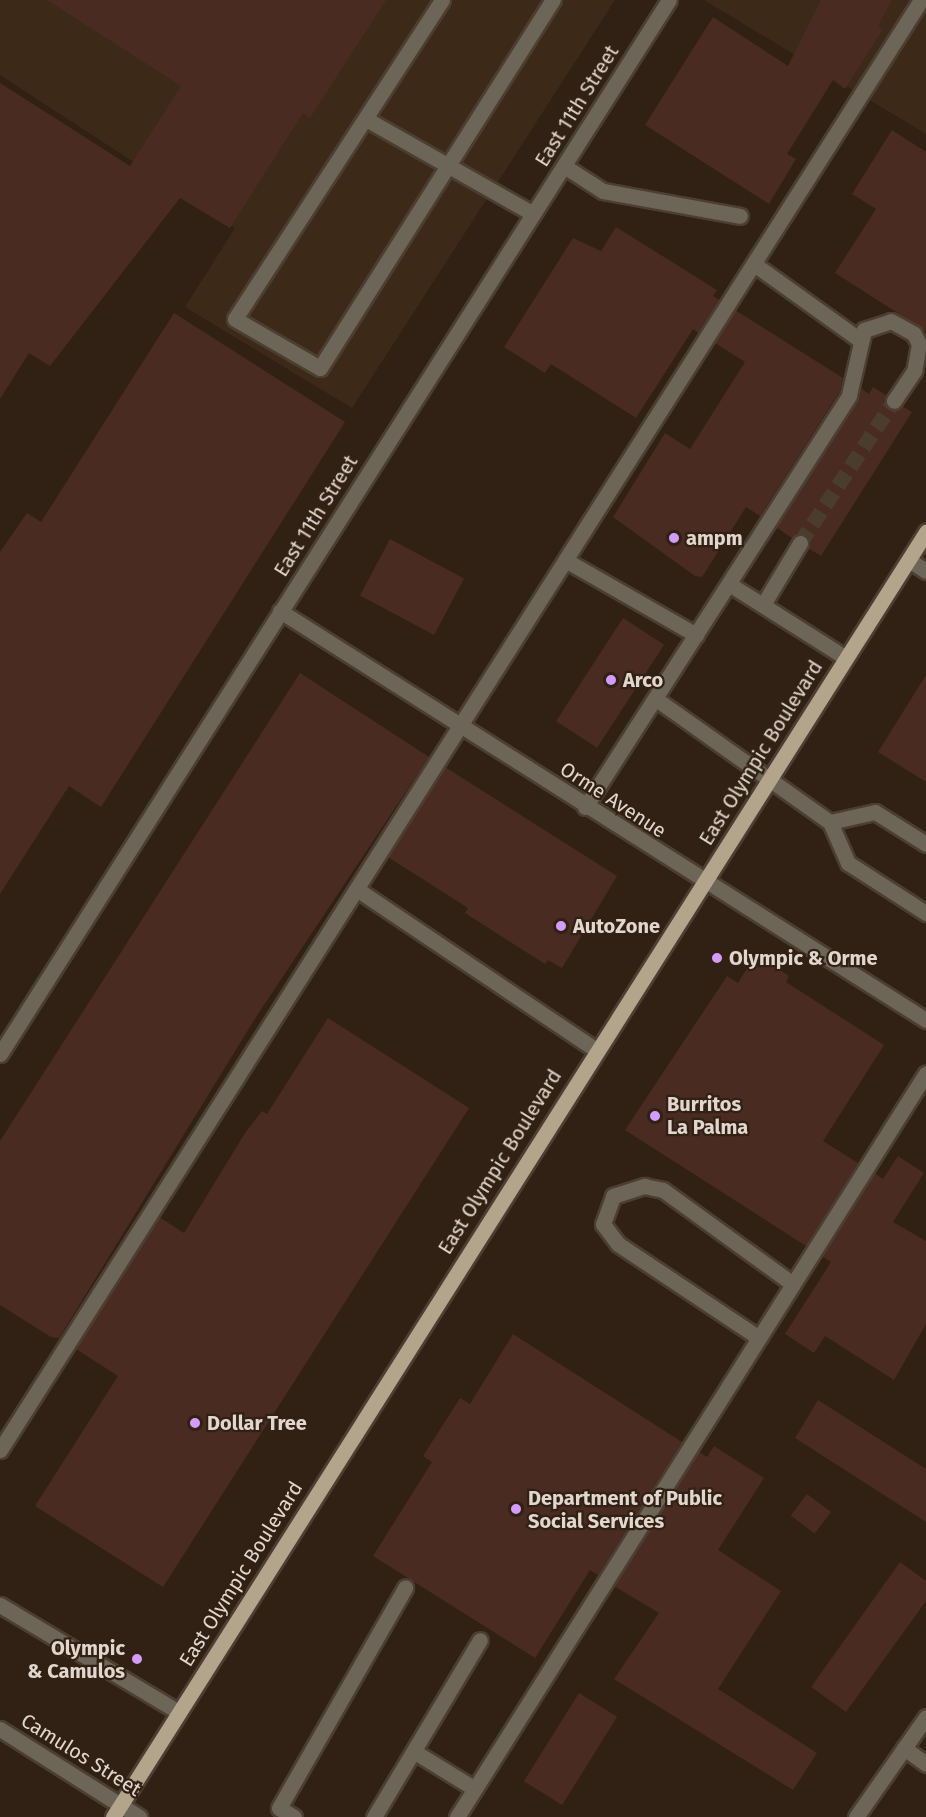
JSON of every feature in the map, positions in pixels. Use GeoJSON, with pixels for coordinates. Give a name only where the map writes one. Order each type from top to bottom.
{"type":"FeatureCollection","features":[{"type":"Feature","properties":{"kind":"main road","name":"East Olympic Boulevard"},"geometry":{"type":"LineString","coordinates":[[117,1811],[596,1050],[926,532]]}},
{"type":"Feature","properties":{"kind":"street"},"geometry":{"type":"LineString","coordinates":[[442,0],[236,319],[320,368],[553,0]]}},
{"type":"Feature","properties":{"kind":"street","name":"East 11th Street"},"geometry":{"type":"LineString","coordinates":[[0,1054],[669,0]]}},
{"type":"Feature","properties":{"kind":"street"},"geometry":{"type":"LineString","coordinates":[[0,1450],[462,727],[921,0]]}},
{"type":"Feature","properties":{"kind":"street"},"geometry":{"type":"LineString","coordinates":[[366,119],[533,214]]}},
{"type":"Feature","properties":{"kind":"street"},"geometry":{"type":"LineString","coordinates":[[564,165],[603,191],[740,216]]}},
{"type":"Feature","properties":{"kind":"street"},"geometry":{"type":"LineString","coordinates":[[754,264],[860,340]]}},
{"type":"Feature","properties":{"kind":"street"},"geometry":{"type":"LineString","coordinates":[[585,807],[849,396],[864,330],[891,321],[914,334],[919,344],[914,371],[894,401]]}},
{"type":"Feature","properties":{"kind":"street"},"geometry":{"type":"LineString","coordinates":[[764,603],[800,543]]}},
{"type":"Feature","properties":{"kind":"street"},"geometry":{"type":"LineString","coordinates":[[909,560],[926,571]]}},
{"type":"Feature","properties":{"kind":"street"},"geometry":{"type":"LineString","coordinates":[[567,561],[696,635]]}},
{"type":"Feature","properties":{"kind":"street"},"geometry":{"type":"LineString","coordinates":[[729,584],[764,603],[846,658]]}},
{"type":"Feature","properties":{"kind":"street","name":"Orme Avenue"},"geometry":{"type":"LineString","coordinates":[[280,611],[704,883],[926,1020]]}},
{"type":"Feature","properties":{"kind":"street"},"geometry":{"type":"LineString","coordinates":[[656,699],[771,778],[830,822],[848,863],[926,913]]}},
{"type":"Feature","properties":{"kind":"street"},"geometry":{"type":"LineString","coordinates":[[830,822],[875,812],[926,844]]}},
{"type":"Feature","properties":{"kind":"street"},"geometry":{"type":"LineString","coordinates":[[358,890],[596,1050]]}},
{"type":"Feature","properties":{"kind":"street"},"geometry":{"type":"LineString","coordinates":[[457,1817],[926,1073]]}},
{"type":"Feature","properties":{"kind":"street"},"geometry":{"type":"LineString","coordinates":[[759,1338],[618,1244],[603,1224],[613,1196],[644,1186],[663,1190],[793,1284]]}},
{"type":"Feature","properties":{"kind":"street"},"geometry":{"type":"LineString","coordinates":[[294,1817],[279,1808],[405,1588]]}},
{"type":"Feature","properties":{"kind":"street"},"geometry":{"type":"LineString","coordinates":[[0,1605],[179,1712]]}},
{"type":"Feature","properties":{"kind":"street"},"geometry":{"type":"LineString","coordinates":[[374,1817],[480,1640]]}},
{"type":"Feature","properties":{"kind":"street"},"geometry":{"type":"LineString","coordinates":[[856,1817],[926,1717]]}},
{"type":"Feature","properties":{"kind":"street","name":"Camulos Street"},"geometry":{"type":"LineString","coordinates":[[0,1729],[117,1811],[139,1817]]}},
{"type":"Feature","properties":{"kind":"street"},"geometry":{"type":"LineString","coordinates":[[904,1748],[926,1764]]}},
{"type":"Feature","properties":{"kind":"street"},"geometry":{"type":"LineString","coordinates":[[415,1752],[475,1789]]}},
{"type":"Feature","properties":{"kind":"shaded area"},"geometry":{"type":"Polygon","coordinates":[[[0,0],[615,0],[352,408],[185,307],[235,228],[0,75],[0,0]]]}},
{"type":"Feature","properties":{"kind":"shaded area"},"geometry":{"type":"Polygon","coordinates":[[[704,0],[926,0],[926,134],[704,0]]]}},
{"type":"Feature","properties":{"kind":"building"},"geometry":{"type":"Polygon","coordinates":[[[47,0],[386,0],[310,118],[303,113],[230,228],[180,198],[50,366],[29,353],[0,399],[0,83],[130,166],[181,86],[47,0]]]}},
{"type":"Feature","properties":{"kind":"building"},"geometry":{"type":"Polygon","coordinates":[[[821,0],[892,0],[878,26],[883,29],[845,89],[833,80],[787,154],[796,159],[769,204],[645,125],[713,17],[788,66],[821,0]]]}},
{"type":"Feature","properties":{"kind":"building"},"geometry":{"type":"Polygon","coordinates":[[[892,130],[926,152],[926,331],[835,273],[876,209],[852,194],[892,130]]]}},
{"type":"Feature","properties":{"kind":"building"},"geometry":{"type":"Polygon","coordinates":[[[616,227],[717,290],[713,296],[719,300],[698,333],[693,329],[636,418],[551,364],[545,373],[504,347],[573,238],[601,251],[616,227]]]}},
{"type":"Feature","properties":{"kind":"building"},"geometry":{"type":"Polygon","coordinates":[[[735,310],[843,378],[840,391],[760,516],[746,507],[702,577],[695,576],[613,517],[665,433],[690,449],[745,362],[715,343],[735,310]]]}},
{"type":"Feature","properties":{"kind":"building"},"geometry":{"type":"Polygon","coordinates":[[[174,313],[345,422],[101,807],[69,786],[0,894],[0,552],[27,513],[41,522],[174,313]]]}},
{"type":"Feature","properties":{"kind":"building"},"geometry":{"type":"Polygon","coordinates":[[[873,387],[886,395],[889,409],[902,406],[912,412],[821,556],[808,548],[805,535],[792,538],[776,527],[861,388],[869,394],[873,387]]]}},
{"type":"Feature","properties":{"kind":"building"},"geometry":{"type":"Polygon","coordinates":[[[390,539],[464,578],[434,635],[360,596],[390,539]]]}},
{"type":"Feature","properties":{"kind":"building"},"geometry":{"type":"Polygon","coordinates":[[[623,618],[664,645],[597,748],[556,721],[623,618]]]}},
{"type":"Feature","properties":{"kind":"building"},"geometry":{"type":"Polygon","coordinates":[[[300,673],[429,757],[256,1017],[59,1338],[51,1337],[0,1305],[0,1141],[300,673]]]}},
{"type":"Feature","properties":{"kind":"building"},"geometry":{"type":"Polygon","coordinates":[[[926,675],[926,782],[878,752],[926,675]]]}},
{"type":"Feature","properties":{"kind":"building"},"geometry":{"type":"Polygon","coordinates":[[[445,767],[617,876],[562,968],[548,960],[545,964],[465,913],[468,908],[388,857],[445,767]]]}},
{"type":"Feature","properties":{"kind":"building"},"geometry":{"type":"Polygon","coordinates":[[[756,954],[789,976],[786,982],[884,1045],[823,1141],[858,1163],[806,1246],[625,1130],[727,976],[738,983],[756,954]]]}},
{"type":"Feature","properties":{"kind":"building"},"geometry":{"type":"Polygon","coordinates":[[[328,1018],[469,1108],[163,1587],[35,1506],[118,1376],[76,1349],[159,1217],[184,1233],[245,1133],[262,1111],[267,1114],[328,1018]]]}},
{"type":"Feature","properties":{"kind":"building"},"geometry":{"type":"Polygon","coordinates":[[[898,1156],[924,1173],[893,1222],[926,1241],[926,1324],[894,1380],[825,1336],[814,1353],[785,1334],[831,1262],[822,1256],[874,1173],[883,1179],[898,1156]]]}},
{"type":"Feature","properties":{"kind":"building","name":"Department of Public Social Services"},"geometry":{"type":"Polygon","coordinates":[[[513,1334],[682,1442],[598,1575],[590,1570],[535,1658],[373,1556],[432,1462],[423,1456],[460,1398],[470,1404],[513,1334]]]}},
{"type":"Feature","properties":{"kind":"building"},"geometry":{"type":"Polygon","coordinates":[[[818,1400],[926,1469],[926,1522],[795,1438],[818,1400]]]}},
{"type":"Feature","properties":{"kind":"building"},"geometry":{"type":"Polygon","coordinates":[[[714,1446],[764,1478],[718,1550],[781,1591],[718,1689],[817,1753],[793,1790],[614,1679],[659,1613],[614,1586],[699,1452],[707,1457],[714,1446]]]}},
{"type":"Feature","properties":{"kind":"building"},"geometry":{"type":"Polygon","coordinates":[[[807,1494],[831,1512],[815,1534],[791,1516],[807,1494]]]}},
{"type":"Feature","properties":{"kind":"building"},"geometry":{"type":"Polygon","coordinates":[[[900,1562],[926,1581],[926,1601],[846,1712],[811,1687],[900,1562]]]}},
{"type":"Feature","properties":{"kind":"building"},"geometry":{"type":"Polygon","coordinates":[[[579,1693],[617,1717],[562,1805],[524,1781],[579,1693]]]}},
{"type":"Feature","properties":{"kind":"tunnel"},"geometry":{"type":"LineString","coordinates":[[800,543],[894,401]]}},
{"type":"Feature","properties":{"kind":"place","name":"ampm"},"geometry":{"type":"Point","coordinates":[674,538]}},
{"type":"Feature","properties":{"kind":"place","name":"Arco"},"geometry":{"type":"Point","coordinates":[611,680]}},
{"type":"Feature","properties":{"kind":"place","name":"AutoZone"},"geometry":{"type":"Point","coordinates":[561,926]}},
{"type":"Feature","properties":{"kind":"place","name":"Olympic & Orme"},"geometry":{"type":"Point","coordinates":[717,958]}},
{"type":"Feature","properties":{"kind":"place","name":"Burritos La Palma"},"geometry":{"type":"Point","coordinates":[655,1116]}},
{"type":"Feature","properties":{"kind":"place","name":"Dollar Tree"},"geometry":{"type":"Point","coordinates":[195,1423]}},
{"type":"Feature","properties":{"kind":"place","name":"Department of Public Social Services"},"geometry":{"type":"Point","coordinates":[516,1509]}},
{"type":"Feature","properties":{"kind":"place","name":"Olympic & Camulos"},"geometry":{"type":"Point","coordinates":[137,1659]}}]}
